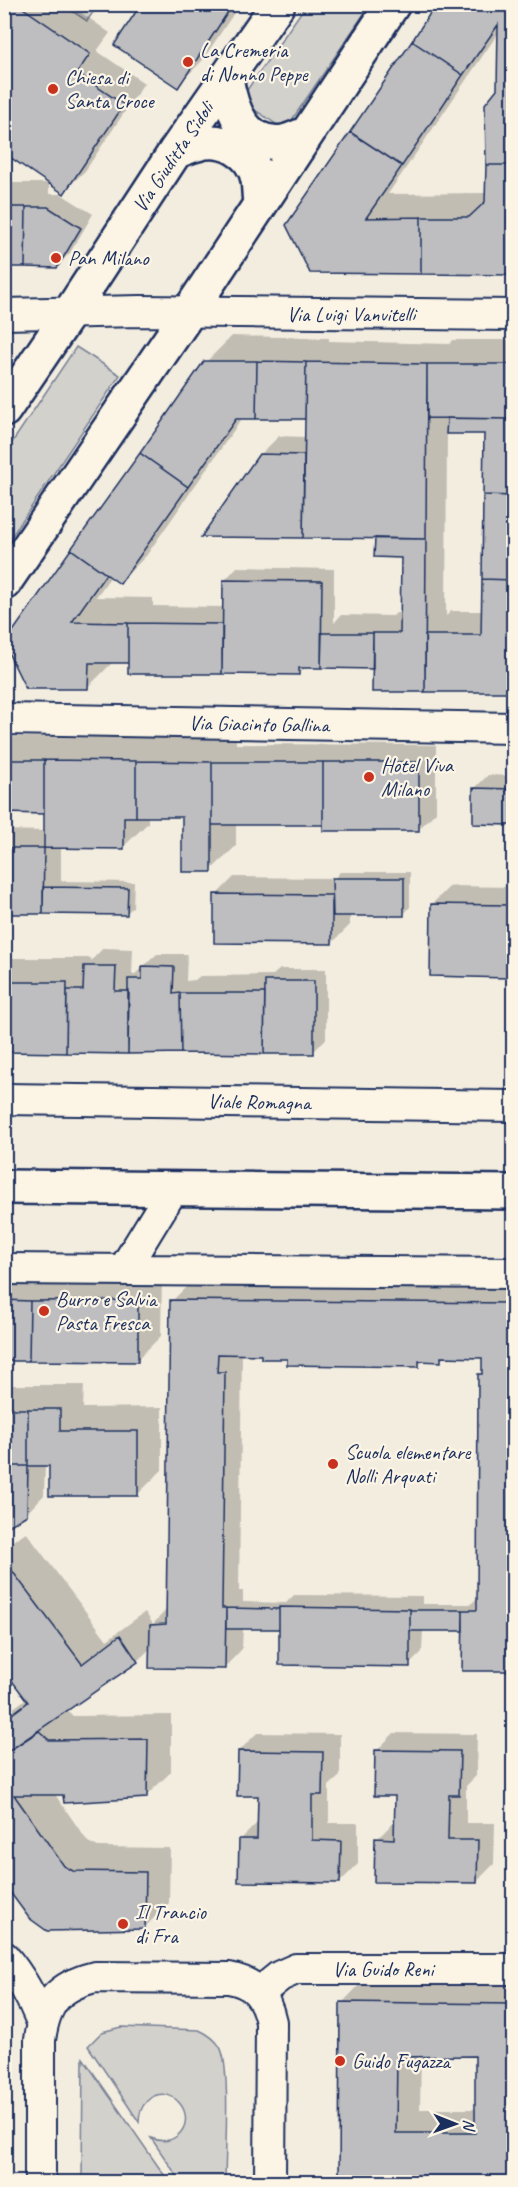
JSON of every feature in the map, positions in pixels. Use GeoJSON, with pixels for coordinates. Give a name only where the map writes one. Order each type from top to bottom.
{"type":"FeatureCollection","features":[{"type":"Feature","properties":{"kind":"street","name":"Via Giuditta Sidoli"},"geometry":{"type":"LineString","coordinates":[[5,402],[71,311],[175,152],[278,4]]}},
{"type":"Feature","properties":{"kind":"street"},"geometry":{"type":"LineString","coordinates":[[4,583],[189,312],[393,4]]}},
{"type":"Feature","properties":{"kind":"street"},"geometry":{"type":"LineString","coordinates":[[226,78],[230,100],[237,119],[251,134],[264,140],[283,142],[306,134]]}},
{"type":"Feature","properties":{"kind":"street"},"geometry":{"type":"LineString","coordinates":[[175,152],[199,143],[222,143],[239,148],[251,162],[258,178],[260,203]]}},
{"type":"Feature","properties":{"kind":"street"},"geometry":{"type":"LineString","coordinates":[[4,314],[71,311],[189,312]]}},
{"type":"Feature","properties":{"kind":"street","name":"Via Luigi Vanvitelli"},"geometry":{"type":"LineString","coordinates":[[189,312],[513,315]]}},
{"type":"Feature","properties":{"kind":"street","name":"Via Giacinto Gallina"},"geometry":{"type":"LineString","coordinates":[[4,719],[513,728]]}},
{"type":"Feature","properties":{"kind":"street","name":"Viale Romagna"},"geometry":{"type":"LineString","coordinates":[[4,1099],[513,1106]]}},
{"type":"Feature","properties":{"kind":"street"},"geometry":{"type":"LineString","coordinates":[[4,1187],[513,1192]]}},
{"type":"Feature","properties":{"kind":"street"},"geometry":{"type":"LineString","coordinates":[[124,1269],[173,1189]]}},
{"type":"Feature","properties":{"kind":"street"},"geometry":{"type":"LineString","coordinates":[[4,1269],[513,1273]]}},
{"type":"Feature","properties":{"kind":"street"},"geometry":{"type":"LineString","coordinates":[[4,1957],[18,1973],[28,1990],[42,2022]]}},
{"type":"Feature","properties":{"kind":"street","name":"Via Guido Reni"},"geometry":{"type":"LineString","coordinates":[[259,1993],[280,1976],[296,1969],[513,1969]]}},
{"type":"Feature","properties":{"kind":"street"},"geometry":{"type":"LineString","coordinates":[[40,2182],[42,2022],[50,2005],[62,1990],[76,1982],[95,1977],[229,1978],[245,1981],[259,1993],[267,2006],[271,2022],[270,2182]]}},
{"type":"Feature","properties":{"kind":"shaded area"},"geometry":{"type":"Polygon","coordinates":[[[63,5],[98,5],[87,21],[63,5]]]}},
{"type":"Feature","properties":{"kind":"shaded area"},"geometry":{"type":"Polygon","coordinates":[[[306,5],[370,5],[285,130],[240,100],[306,5]]]}},
{"type":"Feature","properties":{"kind":"shaded area"},"geometry":{"type":"Polygon","coordinates":[[[76,347],[120,375],[5,546],[5,453],[76,347]]]}},
{"type":"Feature","properties":{"kind":"shaded area"},"geometry":{"type":"Polygon","coordinates":[[[121,2027],[199,2030],[211,2037],[220,2047],[226,2091],[225,2182],[181,2182],[151,2138],[164,2141],[177,2136],[184,2128],[186,2119],[184,2110],[172,2097],[164,2094],[156,2095],[143,2106],[139,2122],[88,2046],[102,2032],[121,2027]]]}},
{"type":"Feature","properties":{"kind":"shaded area"},"geometry":{"type":"Polygon","coordinates":[[[83,2058],[169,2182],[82,2182],[83,2058]]]}},
{"type":"Feature","properties":{"kind":"building","name":"Chiesa di Santa Croce"},"geometry":{"type":"Polygon","coordinates":[[[4,4],[17,4],[90,54],[77,73],[124,105],[64,194],[4,153],[4,4]]]}},
{"type":"Feature","properties":{"kind":"building"},"geometry":{"type":"Polygon","coordinates":[[[141,4],[160,4],[164,7],[166,4],[229,4],[232,6],[178,88],[114,45],[141,4]]]}},
{"type":"Feature","properties":{"kind":"building"},"geometry":{"type":"Polygon","coordinates":[[[436,4],[514,4],[514,165],[486,165],[485,104],[497,89],[498,25],[463,75],[412,41],[436,4]]]}},
{"type":"Feature","properties":{"kind":"building"},"geometry":{"type":"Polygon","coordinates":[[[412,41],[463,75],[402,166],[350,132],[412,41]]]}},
{"type":"Feature","properties":{"kind":"building"},"geometry":{"type":"Polygon","coordinates":[[[350,132],[402,166],[366,218],[421,217],[421,274],[310,273],[286,225],[350,132]]]}},
{"type":"Feature","properties":{"kind":"building"},"geometry":{"type":"Polygon","coordinates":[[[486,165],[514,165],[514,275],[421,274],[421,217],[469,217],[485,202],[486,165]]]}},
{"type":"Feature","properties":{"kind":"building"},"geometry":{"type":"Polygon","coordinates":[[[4,207],[26,207],[25,267],[4,267],[4,207]]]}},
{"type":"Feature","properties":{"kind":"building"},"geometry":{"type":"Polygon","coordinates":[[[26,207],[48,207],[81,228],[57,268],[25,267],[26,207]]]}},
{"type":"Feature","properties":{"kind":"building"},"geometry":{"type":"Polygon","coordinates":[[[204,361],[257,361],[256,419],[236,419],[188,487],[140,453],[204,361]]]}},
{"type":"Feature","properties":{"kind":"building"},"geometry":{"type":"Polygon","coordinates":[[[257,361],[306,362],[305,419],[256,419],[257,361]]]}},
{"type":"Feature","properties":{"kind":"building"},"geometry":{"type":"Polygon","coordinates":[[[306,362],[427,364],[426,539],[303,538],[306,362]]]}},
{"type":"Feature","properties":{"kind":"building"},"geometry":{"type":"Polygon","coordinates":[[[427,364],[514,364],[514,419],[427,418],[427,364]]]}},
{"type":"Feature","properties":{"kind":"building"},"geometry":{"type":"Polygon","coordinates":[[[447,418],[514,419],[514,496],[483,495],[484,434],[446,434],[447,418]]]}},
{"type":"Feature","properties":{"kind":"building"},"geometry":{"type":"Polygon","coordinates":[[[140,453],[188,487],[120,584],[71,549],[140,453]]]}},
{"type":"Feature","properties":{"kind":"building"},"geometry":{"type":"Polygon","coordinates":[[[259,454],[304,455],[303,538],[201,537],[259,454]]]}},
{"type":"Feature","properties":{"kind":"building"},"geometry":{"type":"Polygon","coordinates":[[[483,495],[514,496],[514,580],[482,579],[483,495]]]}},
{"type":"Feature","properties":{"kind":"building"},"geometry":{"type":"Polygon","coordinates":[[[375,538],[426,539],[425,692],[372,692],[373,633],[400,633],[401,558],[374,557],[375,538]]]}},
{"type":"Feature","properties":{"kind":"building"},"geometry":{"type":"Polygon","coordinates":[[[71,549],[106,574],[72,622],[128,623],[128,663],[89,663],[88,689],[26,689],[4,644],[71,549]]]}},
{"type":"Feature","properties":{"kind":"building"},"geometry":{"type":"Polygon","coordinates":[[[482,579],[514,580],[514,692],[425,692],[425,635],[481,635],[482,579]]]}},
{"type":"Feature","properties":{"kind":"building"},"geometry":{"type":"Polygon","coordinates":[[[223,580],[322,581],[321,668],[299,668],[299,675],[222,674],[223,580]]]}},
{"type":"Feature","properties":{"kind":"building"},"geometry":{"type":"Polygon","coordinates":[[[128,623],[222,624],[222,674],[128,674],[128,623]]]}},
{"type":"Feature","properties":{"kind":"building"},"geometry":{"type":"Polygon","coordinates":[[[322,633],[373,633],[373,669],[321,668],[322,633]]]}},
{"type":"Feature","properties":{"kind":"building"},"geometry":{"type":"Polygon","coordinates":[[[4,760],[44,760],[44,814],[4,813],[4,760]]]}},
{"type":"Feature","properties":{"kind":"building"},"geometry":{"type":"Polygon","coordinates":[[[44,760],[136,761],[136,817],[124,817],[124,849],[44,848],[44,760]]]}},
{"type":"Feature","properties":{"kind":"building"},"geometry":{"type":"Polygon","coordinates":[[[136,761],[212,762],[212,872],[182,872],[182,817],[136,817],[136,761]]]}},
{"type":"Feature","properties":{"kind":"building"},"geometry":{"type":"Polygon","coordinates":[[[212,762],[323,762],[323,825],[212,825],[212,762]]]}},
{"type":"Feature","properties":{"kind":"building"},"geometry":{"type":"Polygon","coordinates":[[[323,762],[419,762],[419,831],[323,831],[323,762]]]}},
{"type":"Feature","properties":{"kind":"building"},"geometry":{"type":"Polygon","coordinates":[[[473,788],[514,789],[514,840],[511,840],[512,825],[473,824],[473,788]]]}},
{"type":"Feature","properties":{"kind":"building"},"geometry":{"type":"Polygon","coordinates":[[[4,848],[44,848],[43,914],[4,914],[4,848]]]}},
{"type":"Feature","properties":{"kind":"building"},"geometry":{"type":"Polygon","coordinates":[[[332,878],[404,878],[404,916],[333,916],[332,878]]]}},
{"type":"Feature","properties":{"kind":"building"},"geometry":{"type":"Polygon","coordinates":[[[43,887],[128,888],[127,915],[43,914],[43,887]]]}},
{"type":"Feature","properties":{"kind":"building"},"geometry":{"type":"Polygon","coordinates":[[[214,894],[332,895],[332,944],[214,943],[214,894]]]}},
{"type":"Feature","properties":{"kind":"building"},"geometry":{"type":"Polygon","coordinates":[[[431,904],[509,905],[508,978],[430,976],[431,904]]]}},
{"type":"Feature","properties":{"kind":"building"},"geometry":{"type":"Polygon","coordinates":[[[84,966],[116,966],[115,991],[129,991],[128,1054],[66,1053],[67,990],[83,990],[84,966]]]}},
{"type":"Feature","properties":{"kind":"building"},"geometry":{"type":"Polygon","coordinates":[[[142,966],[174,967],[173,994],[180,993],[181,1053],[128,1054],[128,979],[142,979],[142,966]]]}},
{"type":"Feature","properties":{"kind":"building"},"geometry":{"type":"Polygon","coordinates":[[[265,981],[314,981],[314,1054],[264,1054],[265,981]]]}},
{"type":"Feature","properties":{"kind":"building"},"geometry":{"type":"Polygon","coordinates":[[[4,982],[67,982],[66,1053],[4,1052],[4,982]]]}},
{"type":"Feature","properties":{"kind":"building"},"geometry":{"type":"Polygon","coordinates":[[[180,993],[265,993],[264,1054],[181,1053],[180,993]]]}},
{"type":"Feature","properties":{"kind":"building"},"geometry":{"type":"Polygon","coordinates":[[[4,1300],[30,1301],[29,1361],[4,1361],[4,1300]]]}},
{"type":"Feature","properties":{"kind":"building"},"geometry":{"type":"Polygon","coordinates":[[[138,1300],[138,1362],[29,1361],[30,1301],[138,1300]]]}},
{"type":"Feature","properties":{"kind":"building"},"geometry":{"type":"Polygon","coordinates":[[[170,1300],[514,1303],[514,1671],[462,1671],[463,1610],[477,1610],[478,1374],[482,1374],[482,1358],[441,1357],[441,1362],[419,1361],[419,1367],[287,1365],[287,1359],[261,1359],[261,1355],[218,1354],[217,1372],[225,1372],[222,1608],[226,1608],[225,1669],[149,1668],[150,1625],[166,1624],[170,1300]]]}},
{"type":"Feature","properties":{"kind":"building"},"geometry":{"type":"Polygon","coordinates":[[[4,1409],[28,1409],[28,1466],[4,1466],[4,1409]]]}},
{"type":"Feature","properties":{"kind":"building"},"geometry":{"type":"Polygon","coordinates":[[[28,1409],[60,1409],[60,1431],[138,1431],[138,1496],[49,1496],[49,1466],[28,1466],[28,1409]]]}},
{"type":"Feature","properties":{"kind":"building"},"geometry":{"type":"Polygon","coordinates":[[[5,1466],[28,1466],[27,1515],[4,1529],[5,1466]]]}},
{"type":"Feature","properties":{"kind":"building"},"geometry":{"type":"Polygon","coordinates":[[[4,1560],[82,1664],[120,1635],[138,1662],[4,1754],[4,1720],[28,1702],[4,1670],[4,1560]]]}},
{"type":"Feature","properties":{"kind":"building"},"geometry":{"type":"Polygon","coordinates":[[[279,1607],[410,1609],[410,1667],[279,1665],[279,1607]]]}},
{"type":"Feature","properties":{"kind":"building"},"geometry":{"type":"Polygon","coordinates":[[[226,1608],[279,1609],[279,1629],[226,1629],[226,1608]]]}},
{"type":"Feature","properties":{"kind":"building"},"geometry":{"type":"Polygon","coordinates":[[[410,1610],[463,1610],[463,1631],[410,1631],[410,1610]]]}},
{"type":"Feature","properties":{"kind":"building"},"geometry":{"type":"Polygon","coordinates":[[[39,1731],[49,1740],[148,1739],[147,1798],[64,1803],[63,1795],[14,1795],[64,1866],[73,1871],[146,1872],[145,1929],[47,1931],[29,1918],[4,1884],[4,1754],[39,1731]]]}},
{"type":"Feature","properties":{"kind":"building"},"geometry":{"type":"Polygon","coordinates":[[[375,1750],[460,1751],[459,1795],[449,1795],[448,1840],[478,1840],[477,1883],[374,1882],[375,1838],[394,1839],[395,1796],[374,1796],[375,1750]]]}},
{"type":"Feature","properties":{"kind":"building"},"geometry":{"type":"Polygon","coordinates":[[[238,1751],[323,1752],[322,1795],[312,1795],[312,1840],[341,1841],[340,1883],[238,1882],[239,1839],[257,1839],[258,1796],[237,1796],[238,1751]]]}},
{"type":"Feature","properties":{"kind":"building"},"geometry":{"type":"Polygon","coordinates":[[[340,2002],[514,2004],[514,2182],[339,2182],[340,2002]],[[475,2056],[397,2057],[396,2133],[475,2133],[475,2056]]]}},
{"type":"Feature","properties":{"kind":"place","name":"La Cremeria di Nonno Peppe"},"geometry":{"type":"Point","coordinates":[188,62]}},
{"type":"Feature","properties":{"kind":"place","name":"Chiesa di Santa Croce"},"geometry":{"type":"Point","coordinates":[53,89]}},
{"type":"Feature","properties":{"kind":"place","name":"Pan Milano"},"geometry":{"type":"Point","coordinates":[56,258]}},
{"type":"Feature","properties":{"kind":"place","name":"Hotel Viva Milano"},"geometry":{"type":"Point","coordinates":[369,777]}},
{"type":"Feature","properties":{"kind":"place","name":"Burro e Salvia Pasta Fresca"},"geometry":{"type":"Point","coordinates":[44,1311]}},
{"type":"Feature","properties":{"kind":"place","name":"Scuola elementare Nolli Arquati"},"geometry":{"type":"Point","coordinates":[333,1464]}},
{"type":"Feature","properties":{"kind":"place","name":"Il Trancio di Fra"},"geometry":{"type":"Point","coordinates":[123,1924]}},
{"type":"Feature","properties":{"kind":"place","name":"Guido Fugazza"},"geometry":{"type":"Point","coordinates":[340,2061]}}]}
